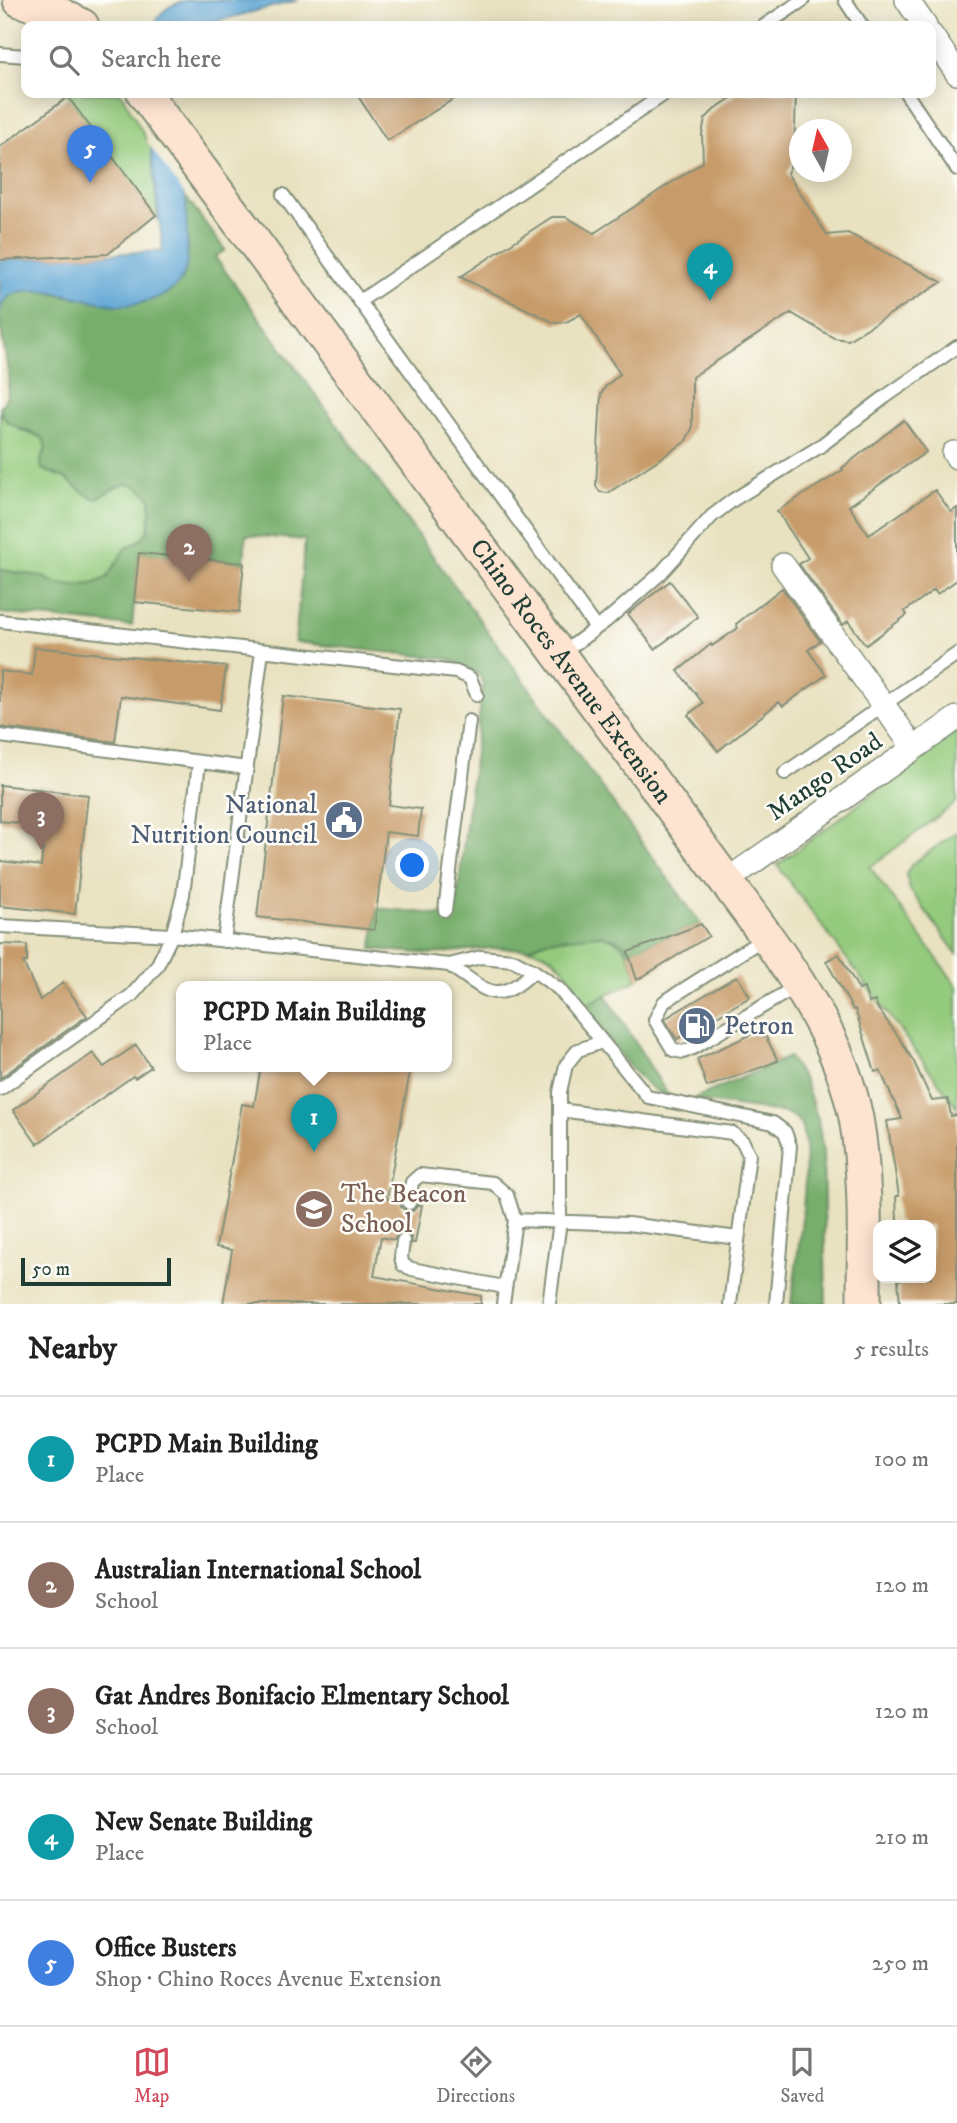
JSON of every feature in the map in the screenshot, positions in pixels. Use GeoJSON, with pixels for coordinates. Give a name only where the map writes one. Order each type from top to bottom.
{"type":"FeatureCollection","features":[{"type":"Feature","properties":{"kind":"main road"},"geometry":{"type":"LineString","coordinates":[[20,0],[72,21]]}},
{"type":"Feature","properties":{"kind":"main road","name":"Chino Roces Avenue Extension"},"geometry":{"type":"LineString","coordinates":[[148,98],[726,881],[799,984],[830,1039],[855,1117],[863,1173],[864,1304]]}},
{"type":"Feature","properties":{"kind":"street"},"geometry":{"type":"LineString","coordinates":[[907,0],[922,21]]}},
{"type":"Feature","properties":{"kind":"street"},"geometry":{"type":"LineString","coordinates":[[936,42],[957,73]]}},
{"type":"Feature","properties":{"kind":"street"},"geometry":{"type":"LineString","coordinates":[[783,565],[914,748]]}},
{"type":"Feature","properties":{"kind":"street","name":"Mango Road"},"geometry":{"type":"LineString","coordinates":[[726,881],[957,718]]}},
{"type":"Feature","properties":{"kind":"lane"},"geometry":{"type":"LineString","coordinates":[[772,21],[803,0]]}},
{"type":"Feature","properties":{"kind":"lane"},"geometry":{"type":"LineString","coordinates":[[845,0],[859,21]]}},
{"type":"Feature","properties":{"kind":"lane"},"geometry":{"type":"LineString","coordinates":[[0,54],[21,56]]}},
{"type":"Feature","properties":{"kind":"lane"},"geometry":{"type":"LineString","coordinates":[[360,301],[659,98]]}},
{"type":"Feature","properties":{"kind":"lane"},"geometry":{"type":"LineString","coordinates":[[909,98],[957,169]]}},
{"type":"Feature","properties":{"kind":"lane"},"geometry":{"type":"LineString","coordinates":[[283,195],[596,628]]}},
{"type":"Feature","properties":{"kind":"lane"},"geometry":{"type":"LineString","coordinates":[[559,655],[660,574],[712,516],[819,447],[957,347]]}},
{"type":"Feature","properties":{"kind":"lane"},"geometry":{"type":"LineString","coordinates":[[0,621],[456,672],[470,678],[477,695]]}},
{"type":"Feature","properties":{"kind":"lane"},"geometry":{"type":"LineString","coordinates":[[224,941],[262,651]]}},
{"type":"Feature","properties":{"kind":"lane"},"geometry":{"type":"LineString","coordinates":[[785,773],[957,654]]}},
{"type":"Feature","properties":{"kind":"lane"},"geometry":{"type":"LineString","coordinates":[[445,911],[470,721]]}},
{"type":"Feature","properties":{"kind":"lane"},"geometry":{"type":"LineString","coordinates":[[0,736],[247,768]]}},
{"type":"Feature","properties":{"kind":"lane"},"geometry":{"type":"LineString","coordinates":[[0,1089],[132,995],[157,966],[172,935],[183,895],[199,763]]}},
{"type":"Feature","properties":{"kind":"lane"},"geometry":{"type":"LineString","coordinates":[[0,926],[172,935],[449,965],[481,957],[513,960],[559,989],[648,1097],[773,1122],[785,1132],[790,1146],[776,1304]]}},
{"type":"Feature","properties":{"kind":"lane"},"geometry":{"type":"LineString","coordinates":[[766,937],[664,1002],[655,1020],[673,1050],[682,1052],[692,1048],[799,984]]}},
{"type":"Feature","properties":{"kind":"lane"},"geometry":{"type":"LineString","coordinates":[[449,965],[486,990],[499,993],[516,989],[534,971]]}},
{"type":"Feature","properties":{"kind":"lane"},"geometry":{"type":"LineString","coordinates":[[550,1304],[560,1221],[560,1110],[566,1065],[578,1050],[602,1042]]}},
{"type":"Feature","properties":{"kind":"lane"},"geometry":{"type":"LineString","coordinates":[[560,1110],[732,1133],[743,1142],[749,1155],[730,1304]]}},
{"type":"Feature","properties":{"kind":"lane"},"geometry":{"type":"LineString","coordinates":[[409,1203],[412,1182],[420,1175],[493,1183],[507,1195],[515,1220],[503,1304]]}},
{"type":"Feature","properties":{"kind":"lane"},"geometry":{"type":"LineString","coordinates":[[515,1220],[628,1224],[738,1238]]}},
{"type":"Feature","properties":{"kind":"lane"},"geometry":{"type":"LineString","coordinates":[[403,1241],[403,1265],[504,1287]]}},
{"type":"Feature","properties":{"kind":"green space"},"geometry":{"type":"Polygon","coordinates":[[[69,98],[124,98],[151,148],[158,220],[69,98]]]}},
{"type":"Feature","properties":{"kind":"green space"},"geometry":{"type":"Polygon","coordinates":[[[184,194],[225,250],[215,257],[701,924],[628,952],[624,944],[616,939],[599,935],[549,940],[527,949],[491,948],[431,954],[372,949],[377,908],[455,916],[483,685],[480,675],[449,659],[295,642],[305,540],[246,535],[244,563],[139,553],[132,626],[0,613],[0,570],[41,576],[58,584],[93,584],[107,578],[125,549],[142,539],[148,530],[151,512],[150,497],[135,486],[122,485],[95,499],[65,478],[42,469],[41,460],[46,448],[43,438],[5,419],[0,407],[8,389],[0,318],[2,304],[18,291],[30,290],[133,304],[169,292],[188,252],[184,194]]]}},
{"type":"Feature","properties":{"kind":"green space"},"geometry":{"type":"Polygon","coordinates":[[[0,412],[22,431],[43,438],[46,449],[41,460],[42,469],[65,478],[84,493],[107,493],[119,485],[129,484],[150,497],[148,530],[142,539],[125,549],[107,578],[93,584],[75,586],[58,584],[41,576],[0,570],[0,412]]]}},
{"type":"Feature","properties":{"kind":"green space"},"geometry":{"type":"Polygon","coordinates":[[[957,731],[957,802],[870,867],[957,986],[957,1107],[777,865],[957,731]]]}},
{"type":"Feature","properties":{"kind":"green space"},"geometry":{"type":"Polygon","coordinates":[[[957,832],[957,954],[910,890],[906,874],[912,864],[957,832]]]}},
{"type":"Feature","properties":{"kind":"green space"},"geometry":{"type":"Polygon","coordinates":[[[599,935],[622,945],[629,956],[637,980],[586,1005],[556,961],[548,955],[527,949],[549,940],[599,935]]]}},
{"type":"Feature","properties":{"kind":"green space"},"geometry":{"type":"Polygon","coordinates":[[[606,995],[671,1100],[657,1092],[633,1071],[586,1005],[606,995]]]}},
{"type":"Feature","properties":{"kind":"green space"},"geometry":{"type":"Polygon","coordinates":[[[789,1057],[804,1080],[818,1120],[823,1152],[826,1304],[791,1304],[805,1182],[804,1136],[799,1122],[793,1116],[780,1112],[691,1100],[789,1057]]]}},
{"type":"Feature","properties":{"kind":"water"},"geometry":{"type":"Polygon","coordinates":[[[187,0],[299,0],[217,21],[157,21],[167,8],[187,0]]]}},
{"type":"Feature","properties":{"kind":"water"},"geometry":{"type":"Polygon","coordinates":[[[150,113],[177,172],[185,197],[188,255],[181,280],[169,292],[159,297],[128,305],[51,292],[17,292],[6,299],[0,312],[0,260],[163,251],[151,148],[150,113]]]}},
{"type":"Feature","properties":{"kind":"pier"},"geometry":{"type":"Polygon","coordinates":[[[147,98],[178,98],[188,199],[147,142],[147,98]]]}},
{"type":"Feature","properties":{"kind":"building"},"geometry":{"type":"Polygon","coordinates":[[[69,98],[156,215],[108,254],[0,260],[0,147],[69,98]]]}},
{"type":"Feature","properties":{"kind":"building"},"geometry":{"type":"Polygon","coordinates":[[[359,98],[455,98],[387,141],[359,98]]]}},
{"type":"Feature","properties":{"kind":"building"},"geometry":{"type":"Polygon","coordinates":[[[731,98],[796,98],[795,119],[789,119],[789,182],[793,182],[827,235],[848,233],[942,282],[848,340],[834,338],[791,313],[692,377],[692,429],[685,442],[608,493],[600,492],[596,486],[601,394],[620,374],[581,314],[566,322],[555,323],[460,277],[552,217],[566,217],[594,233],[703,162],[702,134],[705,119],[731,98]]]}},
{"type":"Feature","properties":{"kind":"building"},"geometry":{"type":"Polygon","coordinates":[[[904,420],[926,452],[849,506],[869,535],[935,490],[951,512],[957,508],[957,580],[937,594],[934,590],[905,611],[907,615],[866,645],[848,621],[843,625],[799,564],[808,558],[777,511],[843,470],[842,468],[904,420]]]}},
{"type":"Feature","properties":{"kind":"building"},"geometry":{"type":"Polygon","coordinates":[[[139,553],[244,563],[239,612],[134,602],[139,553]]]}},
{"type":"Feature","properties":{"kind":"building"},"geometry":{"type":"Polygon","coordinates":[[[670,581],[698,617],[655,649],[628,614],[670,581]]]}},
{"type":"Feature","properties":{"kind":"building"},"geometry":{"type":"Polygon","coordinates":[[[782,588],[820,641],[808,650],[826,675],[783,706],[779,702],[718,751],[688,715],[703,703],[678,671],[711,644],[712,646],[738,628],[736,624],[782,588]]]}},
{"type":"Feature","properties":{"kind":"building"},"geometry":{"type":"Polygon","coordinates":[[[35,647],[226,667],[220,710],[121,696],[115,742],[0,727],[0,671],[32,675],[35,647]]]}},
{"type":"Feature","properties":{"kind":"building","name":"National Nutrition Council"},"geometry":{"type":"Polygon","coordinates":[[[283,696],[400,709],[389,805],[421,809],[418,836],[386,832],[374,930],[257,917],[283,696]]]}},
{"type":"Feature","properties":{"kind":"building"},"geometry":{"type":"Polygon","coordinates":[[[0,785],[88,795],[75,914],[0,906],[0,861],[41,866],[45,826],[0,821],[0,785]]]}},
{"type":"Feature","properties":{"kind":"building"},"geometry":{"type":"Polygon","coordinates":[[[701,924],[709,936],[637,980],[628,952],[701,924]]]}},
{"type":"Feature","properties":{"kind":"building"},"geometry":{"type":"Polygon","coordinates":[[[0,944],[27,945],[27,962],[23,962],[40,1000],[63,983],[87,1016],[0,1078],[0,944]]]}},
{"type":"Feature","properties":{"kind":"building"},"geometry":{"type":"Polygon","coordinates":[[[839,954],[859,990],[864,988],[869,1003],[875,1001],[898,1036],[914,1062],[932,1101],[948,1099],[951,1116],[957,1115],[957,1304],[900,1304],[898,1283],[936,1283],[936,1220],[897,1220],[896,1196],[899,1196],[887,1121],[902,1119],[880,1070],[875,1072],[855,1009],[853,1010],[826,961],[839,954]]]}},
{"type":"Feature","properties":{"kind":"building"},"geometry":{"type":"Polygon","coordinates":[[[737,976],[750,997],[677,1039],[666,1018],[737,976]]]}},
{"type":"Feature","properties":{"kind":"building"},"geometry":{"type":"Polygon","coordinates":[[[752,1034],[766,1037],[778,1061],[707,1087],[697,1059],[752,1034]]]}},
{"type":"Feature","properties":{"kind":"building"},"geometry":{"type":"Polygon","coordinates":[[[136,1045],[151,1067],[135,1078],[133,1076],[37,1144],[13,1110],[93,1053],[104,1067],[136,1045]]]}},
{"type":"Feature","properties":{"kind":"building"},"geometry":{"type":"Polygon","coordinates":[[[260,1072],[410,1072],[387,1199],[400,1201],[401,1207],[407,1211],[413,1211],[418,1205],[422,1205],[415,1243],[412,1243],[411,1237],[405,1232],[399,1233],[394,1240],[381,1237],[374,1276],[481,1296],[481,1304],[223,1304],[232,1250],[216,1247],[242,1104],[254,1106],[260,1072]]]}},
{"type":"Feature","properties":{"kind":"place","name":"Office Busters"},"geometry":{"type":"Point","coordinates":[90,183]}},
{"type":"Feature","properties":{"kind":"place","name":"New Senate Building"},"geometry":{"type":"Point","coordinates":[710,301]}},
{"type":"Feature","properties":{"kind":"place","name":"Australian International School"},"geometry":{"type":"Point","coordinates":[189,582]}},
{"type":"Feature","properties":{"kind":"place","name":"National Nutrition Council"},"geometry":{"type":"Point","coordinates":[344,820]}},
{"type":"Feature","properties":{"kind":"place","name":"Gat Andres Bonifacio Elmentary School"},"geometry":{"type":"Point","coordinates":[41,850]}},
{"type":"Feature","properties":{"kind":"place","name":"Petron"},"geometry":{"type":"Point","coordinates":[697,1026]}},
{"type":"Feature","properties":{"kind":"place","name":"PCPD Main Building"},"geometry":{"type":"Point","coordinates":[314,1152]}},
{"type":"Feature","properties":{"kind":"place","name":"The Beacon School"},"geometry":{"type":"Point","coordinates":[314,1209]}}]}
